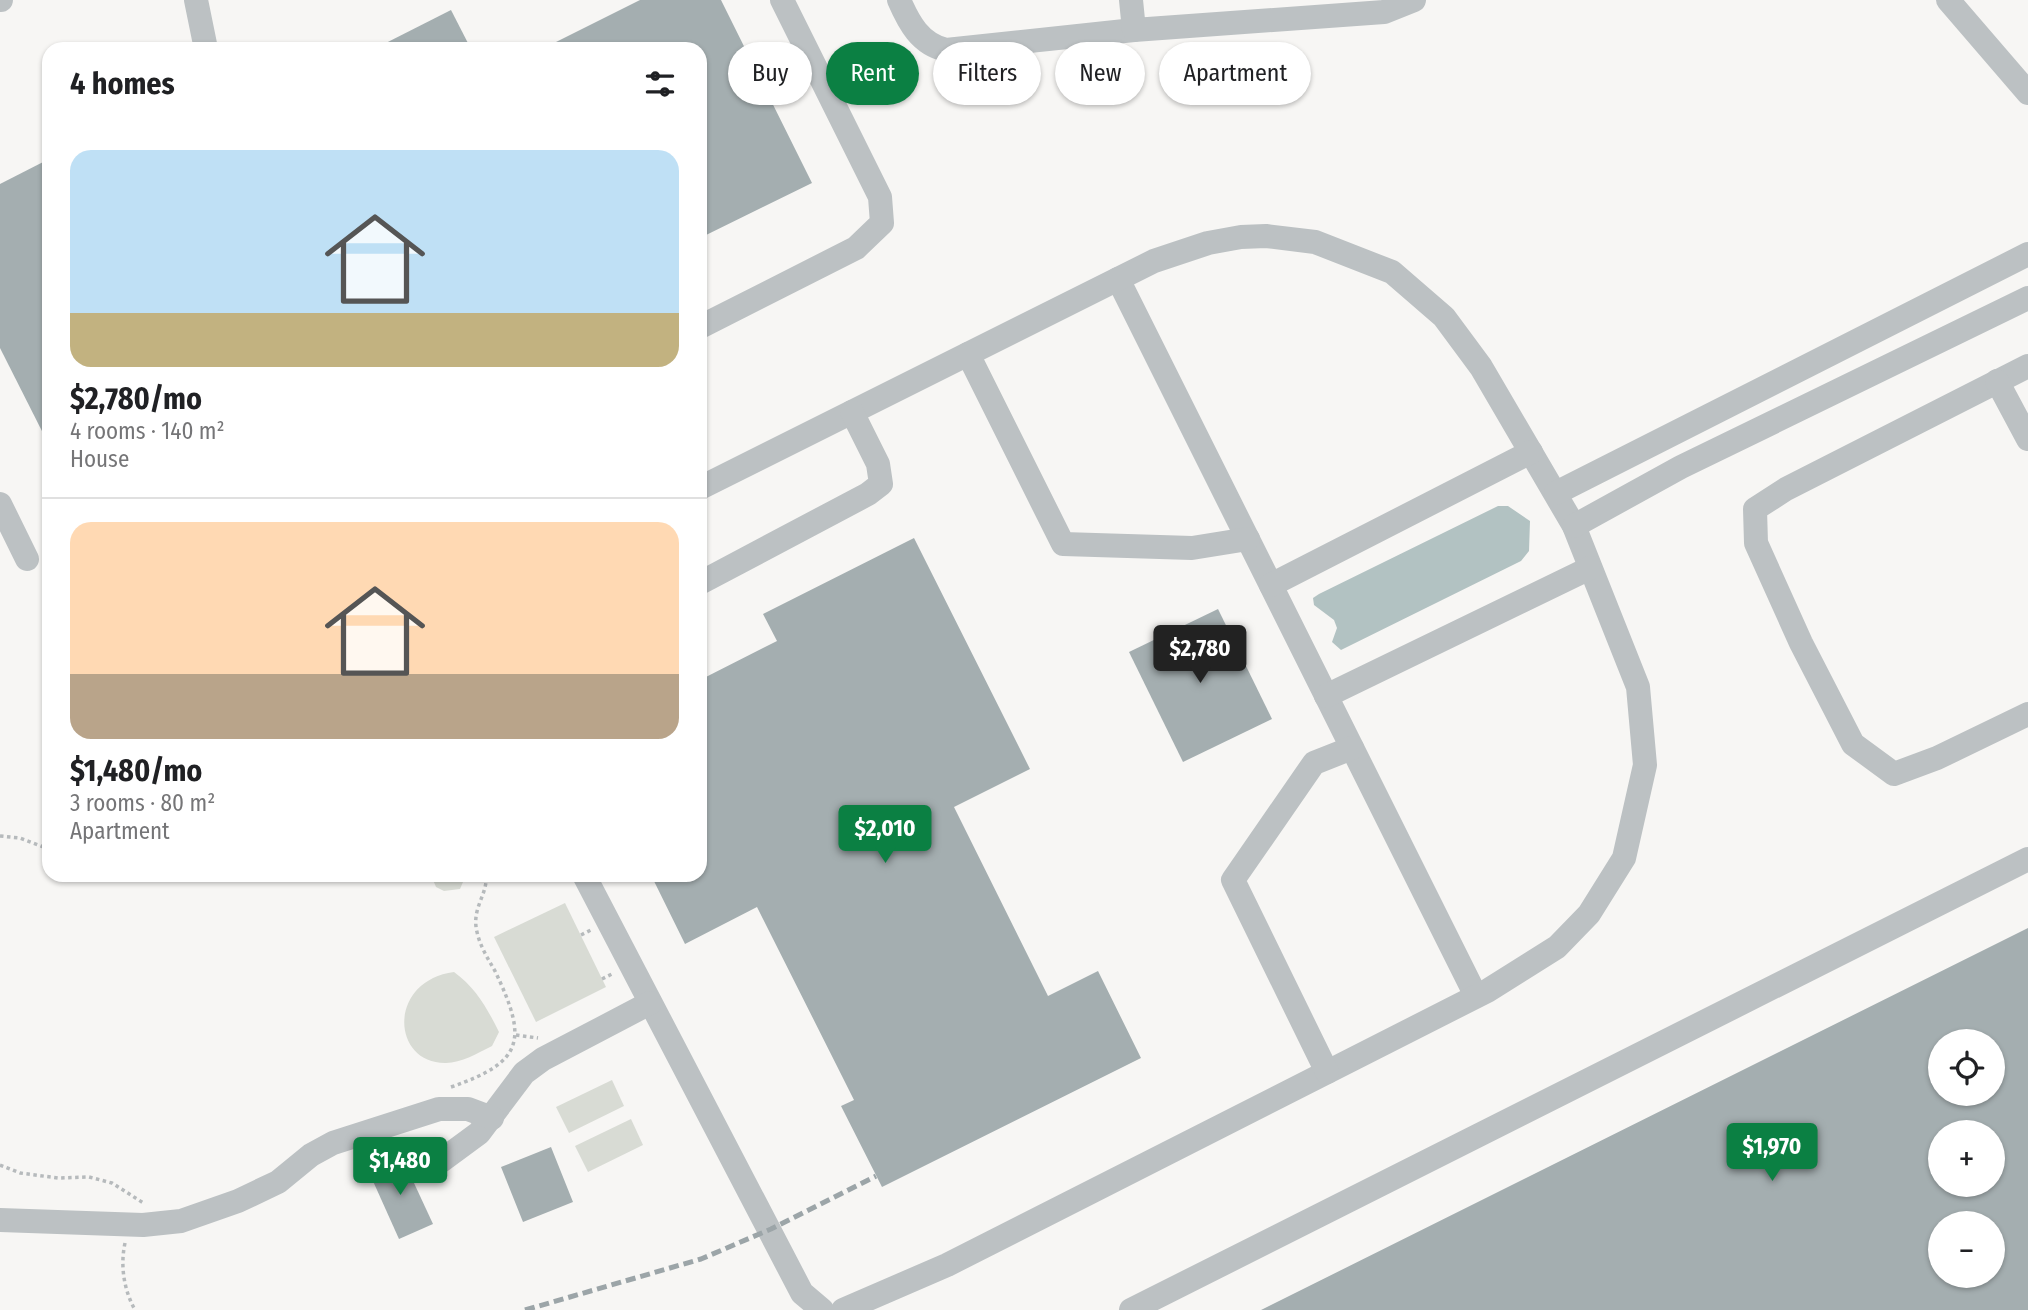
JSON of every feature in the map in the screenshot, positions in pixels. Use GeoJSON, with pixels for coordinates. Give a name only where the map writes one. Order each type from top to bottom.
{"type":"FeatureCollection","features":[{"type":"Feature","properties":{"kind":"street"},"geometry":{"type":"LineString","coordinates":[[196,0],[205,42]]}},
{"type":"Feature","properties":{"kind":"street"},"geometry":{"type":"LineString","coordinates":[[707,323],[856,248],[882,223],[880,197],[782,0]]}},
{"type":"Feature","properties":{"kind":"street"},"geometry":{"type":"LineString","coordinates":[[899,0],[910,25],[932,47],[946,50],[1134,30],[1384,12],[1413,0]]}},
{"type":"Feature","properties":{"kind":"street"},"geometry":{"type":"LineString","coordinates":[[1131,0],[1134,30]]}},
{"type":"Feature","properties":{"kind":"street"},"geometry":{"type":"LineString","coordinates":[[1948,0],[2028,93]]}},
{"type":"Feature","properties":{"kind":"street"},"geometry":{"type":"LineString","coordinates":[[707,484],[1154,261],[1208,243],[1266,236],[1315,242],[1392,272],[1444,317],[1481,367],[1574,526],[1638,687],[1644,765],[1624,858],[1589,914],[1557,947],[1476,996],[1327,1072],[947,1265],[843,1310]]}},
{"type":"Feature","properties":{"kind":"street"},"geometry":{"type":"LineString","coordinates":[[1556,493],[2028,254]]}},
{"type":"Feature","properties":{"kind":"street"},"geometry":{"type":"LineString","coordinates":[[1118,279],[1476,996]]}},
{"type":"Feature","properties":{"kind":"street"},"geometry":{"type":"LineString","coordinates":[[1574,526],[1681,467],[2028,298]]}},
{"type":"Feature","properties":{"kind":"street"},"geometry":{"type":"LineString","coordinates":[[968,354],[1063,544],[1192,548],[1248,539]]}},
{"type":"Feature","properties":{"kind":"street"},"geometry":{"type":"LineString","coordinates":[[2028,366],[1776,495],[1755,509],[1756,543],[1801,643],[1853,744],[1894,774],[1937,758],[2028,714]]}},
{"type":"Feature","properties":{"kind":"street"},"geometry":{"type":"LineString","coordinates":[[1997,381],[2028,439]]}},
{"type":"Feature","properties":{"kind":"street"},"geometry":{"type":"LineString","coordinates":[[707,579],[868,494],[881,484],[878,464],[852,412]]}},
{"type":"Feature","properties":{"kind":"street"},"geometry":{"type":"LineString","coordinates":[[1270,585],[1531,452]]}},
{"type":"Feature","properties":{"kind":"street"},"geometry":{"type":"LineString","coordinates":[[0,504],[27,559]]}},
{"type":"Feature","properties":{"kind":"street"},"geometry":{"type":"LineString","coordinates":[[1326,696],[1591,568]]}},
{"type":"Feature","properties":{"kind":"street"},"geometry":{"type":"LineString","coordinates":[[1327,1072],[1233,880],[1314,763],[1352,748]]}},
{"type":"Feature","properties":{"kind":"street"},"geometry":{"type":"LineString","coordinates":[[1131,1310],[2028,859]]}},
{"type":"Feature","properties":{"kind":"street"},"geometry":{"type":"LineString","coordinates":[[588,882],[802,1293],[822,1310]]}},
{"type":"Feature","properties":{"kind":"street"},"geometry":{"type":"LineString","coordinates":[[441,1161],[480,1133],[524,1073],[543,1059],[650,1003]]}},
{"type":"Feature","properties":{"kind":"street"},"geometry":{"type":"LineString","coordinates":[[0,1220],[143,1225],[181,1221],[239,1201],[278,1182],[311,1155],[333,1143],[439,1109],[468,1108],[492,1118]]}},
{"type":"Feature","properties":{"kind":"path"},"geometry":{"type":"LineString","coordinates":[[0,836],[20,838],[42,846]]}},
{"type":"Feature","properties":{"kind":"path"},"geometry":{"type":"LineString","coordinates":[[441,1090],[496,1069],[514,1048],[516,1035],[510,1007],[477,936],[474,918],[484,882]]}},
{"type":"Feature","properties":{"kind":"path"},"geometry":{"type":"LineString","coordinates":[[581,936],[595,927]]}},
{"type":"Feature","properties":{"kind":"path"},"geometry":{"type":"LineString","coordinates":[[602,979],[618,972]]}},
{"type":"Feature","properties":{"kind":"path"},"geometry":{"type":"LineString","coordinates":[[516,1035],[539,1038]]}},
{"type":"Feature","properties":{"kind":"path"},"geometry":{"type":"LineString","coordinates":[[0,1165],[20,1173],[89,1177],[112,1183],[145,1204],[158,1205]]}},
{"type":"Feature","properties":{"kind":"path"},"geometry":{"type":"LineString","coordinates":[[135,1310],[128,1297],[122,1260],[126,1239],[143,1225]]}},
{"type":"Feature","properties":{"kind":"shaded area"},"geometry":{"type":"Polygon","coordinates":[[[1498,506],[1508,506],[1530,521],[1529,551],[1521,561],[1341,650],[1332,642],[1337,628],[1334,620],[1314,605],[1313,598],[1498,506]]]}},
{"type":"Feature","properties":{"kind":"shaded area"},"geometry":{"type":"Polygon","coordinates":[[[434,882],[463,882],[460,889],[444,891],[436,887],[434,882]]]}},
{"type":"Feature","properties":{"kind":"shaded area"},"geometry":{"type":"Polygon","coordinates":[[[565,903],[606,987],[536,1022],[494,937],[565,903]]]}},
{"type":"Feature","properties":{"kind":"shaded area"},"geometry":{"type":"Polygon","coordinates":[[[454,972],[480,999],[499,1032],[492,1046],[463,1059],[452,1063],[428,1060],[415,1050],[407,1037],[404,1021],[408,1005],[417,990],[432,979],[454,972]]]}},
{"type":"Feature","properties":{"kind":"shaded area"},"geometry":{"type":"Polygon","coordinates":[[[612,1080],[624,1106],[569,1133],[556,1107],[612,1080]]]}},
{"type":"Feature","properties":{"kind":"shaded area"},"geometry":{"type":"Polygon","coordinates":[[[631,1119],[643,1145],[588,1172],[575,1146],[631,1119]]]}},
{"type":"Feature","properties":{"kind":"building"},"geometry":{"type":"Polygon","coordinates":[[[640,0],[721,0],[742,42],[728,42],[728,105],[773,105],[812,183],[707,235],[707,42],[556,42],[640,0]]]}},
{"type":"Feature","properties":{"kind":"building"},"geometry":{"type":"Polygon","coordinates":[[[451,10],[467,42],[388,42],[451,10]]]}},
{"type":"Feature","properties":{"kind":"building"},"geometry":{"type":"Polygon","coordinates":[[[42,163],[42,431],[0,348],[0,184],[42,163]]]}},
{"type":"Feature","properties":{"kind":"building"},"geometry":{"type":"Polygon","coordinates":[[[914,538],[1030,769],[954,807],[1048,996],[1098,971],[1141,1058],[882,1187],[841,1106],[854,1100],[757,907],[685,944],[654,882],[707,882],[707,676],[777,641],[763,614],[914,538]]]}},
{"type":"Feature","properties":{"kind":"building"},"geometry":{"type":"Polygon","coordinates":[[[1218,609],[1272,719],[1183,762],[1129,652],[1218,609]]]}},
{"type":"Feature","properties":{"kind":"building"},"geometry":{"type":"Polygon","coordinates":[[[2028,928],[2028,1310],[1261,1310],[2028,928]]]}},
{"type":"Feature","properties":{"kind":"building"},"geometry":{"type":"Polygon","coordinates":[[[551,1147],[573,1202],[523,1222],[501,1167],[551,1147]]]}},
{"type":"Feature","properties":{"kind":"building"},"geometry":{"type":"Polygon","coordinates":[[[401,1155],[433,1224],[399,1239],[368,1170],[401,1155]]]}},
{"type":"Feature","properties":{"kind":"railway"},"geometry":{"type":"LineString","coordinates":[[525,1310],[701,1259],[771,1229],[876,1176]]}}]}
